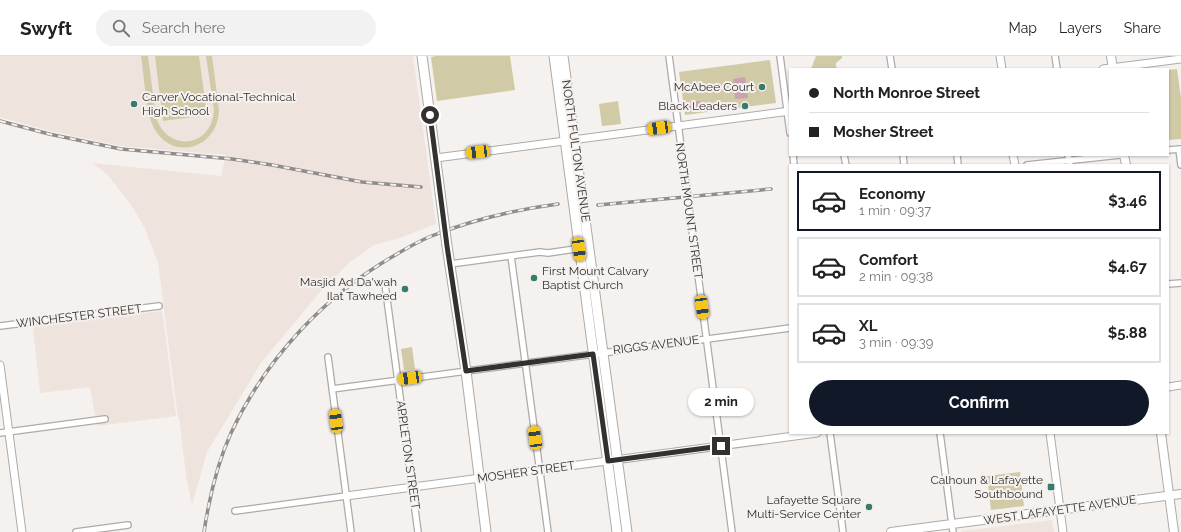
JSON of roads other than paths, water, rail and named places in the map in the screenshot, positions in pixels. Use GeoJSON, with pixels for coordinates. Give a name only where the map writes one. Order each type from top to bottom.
{"type":"FeatureCollection","features":[{"type":"Feature","properties":{"kind":"main road"},"geometry":{"type":"LineString","coordinates":[[422,56],[447,246],[466,371],[486,532]]}},
{"type":"Feature","properties":{"kind":"main road","name":"NORTH FULTON AVENUE"},"geometry":{"type":"LineString","coordinates":[[554,56],[570,140]]}},
{"type":"Feature","properties":{"kind":"main road","name":"NORTH FULTON AVENUE"},"geometry":{"type":"LineString","coordinates":[[563,56],[570,140],[584,248],[593,354],[627,532]]}},
{"type":"Feature","properties":{"kind":"main road"},"geometry":{"type":"LineString","coordinates":[[1111,56],[1113,68]]}},
{"type":"Feature","properties":{"kind":"main road","name":"NORTH FULTON AVENUE"},"geometry":{"type":"LineString","coordinates":[[584,248],[603,352],[618,532]]}},
{"type":"Feature","properties":{"kind":"main road"},"geometry":{"type":"LineString","coordinates":[[1160,434],[1174,532]]}},
{"type":"Feature","properties":{"kind":"main road","name":"WEST LAFAYETTE AVENUE"},"geometry":{"type":"LineString","coordinates":[[892,532],[953,528],[1060,510],[1181,494]]}},
{"type":"Feature","properties":{"kind":"street","name":"NORTH MOUNT STREET"},"geometry":{"type":"LineString","coordinates":[[669,56],[732,532]]}},
{"type":"Feature","properties":{"kind":"street"},"geometry":{"type":"LineString","coordinates":[[436,158],[789,111],[780,56]]}},
{"type":"Feature","properties":{"kind":"street"},"geometry":{"type":"LineString","coordinates":[[890,56],[892,68]]}},
{"type":"Feature","properties":{"kind":"street"},"geometry":{"type":"LineString","coordinates":[[1000,56],[1002,68]]}},
{"type":"Feature","properties":{"kind":"street"},"geometry":{"type":"LineString","coordinates":[[1055,56],[1057,68]]}},
{"type":"Feature","properties":{"kind":"street"},"geometry":{"type":"LineString","coordinates":[[1113,68],[1169,58],[1181,59]]}},
{"type":"Feature","properties":{"kind":"street"},"geometry":{"type":"LineString","coordinates":[[1169,150],[1180,149],[1181,165]]}},
{"type":"Feature","properties":{"kind":"street"},"geometry":{"type":"LineString","coordinates":[[1035,164],[1110,156]]}},
{"type":"Feature","properties":{"kind":"street"},"geometry":{"type":"LineString","coordinates":[[450,264],[540,252],[548,253],[584,248]]}},
{"type":"Feature","properties":{"kind":"street"},"geometry":{"type":"LineString","coordinates":[[511,256],[548,532]]}},
{"type":"Feature","properties":{"kind":"street"},"geometry":{"type":"LineString","coordinates":[[1169,284],[1181,283]]}},
{"type":"Feature","properties":{"kind":"street","name":"APPLETON STREET"},"geometry":{"type":"LineString","coordinates":[[385,284],[418,532]]}},
{"type":"Feature","properties":{"kind":"street","name":"WINCHESTER STREET"},"geometry":{"type":"LineString","coordinates":[[0,326],[159,306]]}},
{"type":"Feature","properties":{"kind":"street","name":"RIGGS AVENUE"},"geometry":{"type":"LineString","coordinates":[[332,389],[789,328]]}},
{"type":"Feature","properties":{"kind":"street"},"geometry":{"type":"LineString","coordinates":[[328,358],[351,532]]}},
{"type":"Feature","properties":{"kind":"street"},"geometry":{"type":"LineString","coordinates":[[0,365],[22,532]]}},
{"type":"Feature","properties":{"kind":"street"},"geometry":{"type":"LineString","coordinates":[[1169,387],[1181,385]]}},
{"type":"Feature","properties":{"kind":"street"},"geometry":{"type":"LineString","coordinates":[[0,433],[105,419]]}},
{"type":"Feature","properties":{"kind":"street","name":"MOSHER STREET"},"geometry":{"type":"LineString","coordinates":[[235,511],[809,434]]}},
{"type":"Feature","properties":{"kind":"street"},"geometry":{"type":"LineString","coordinates":[[830,434],[843,532]]}},
{"type":"Feature","properties":{"kind":"street"},"geometry":{"type":"LineString","coordinates":[[940,434],[953,528]]}},
{"type":"Feature","properties":{"kind":"street"},"geometry":{"type":"LineString","coordinates":[[1050,434],[1063,532]]}},
{"type":"Feature","properties":{"kind":"street"},"geometry":{"type":"LineString","coordinates":[[76,532],[128,525]]}},
{"type":"Feature","properties":{"kind":"railway"},"geometry":{"type":"LineString","coordinates":[[0,121],[49,134],[121,149],[232,159],[362,182],[421,187]]}},
{"type":"Feature","properties":{"kind":"railway"},"geometry":{"type":"LineString","coordinates":[[598,205],[771,189]]}},
{"type":"Feature","properties":{"kind":"railway"},"geometry":{"type":"LineString","coordinates":[[204,532],[208,507],[218,469],[231,433],[245,405],[280,354],[322,309],[371,270],[429,237],[492,216],[558,204]]}},
{"type":"Feature","properties":{"kind":"place","name":"McAbee Court"},"geometry":{"type":"Point","coordinates":[762,87]}},
{"type":"Feature","properties":{"kind":"place","name":"Carver Vocational-Technical High School"},"geometry":{"type":"Point","coordinates":[134,104]}},
{"type":"Feature","properties":{"kind":"place","name":"Black Leaders"},"geometry":{"type":"Point","coordinates":[745,106]}},
{"type":"Feature","properties":{"kind":"place","name":"First Mount Calvary Baptist Church"},"geometry":{"type":"Point","coordinates":[534,278]}},
{"type":"Feature","properties":{"kind":"place","name":"Masjid Ad Da'wah Ilat Tawheed"},"geometry":{"type":"Point","coordinates":[405,289]}},
{"type":"Feature","properties":{"kind":"place","name":"Calhoun & Lafayette Southbound"},"geometry":{"type":"Point","coordinates":[1051,487]}},
{"type":"Feature","properties":{"kind":"place","name":"Lafayette Square Multi-Service Center"},"geometry":{"type":"Point","coordinates":[869,507]}}]}
